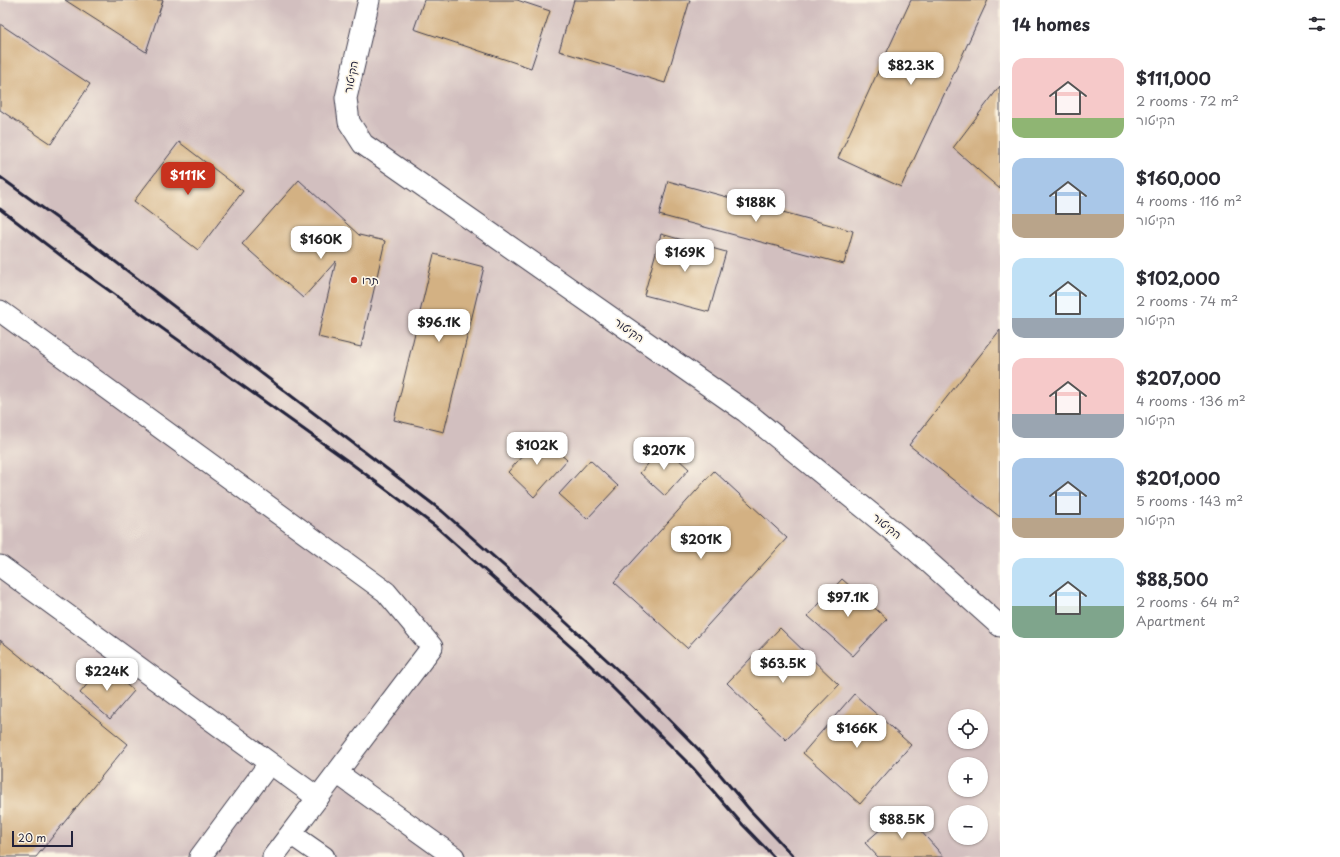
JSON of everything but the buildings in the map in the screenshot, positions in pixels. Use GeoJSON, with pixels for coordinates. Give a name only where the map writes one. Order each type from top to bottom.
{"type":"FeatureCollection","features":[{"type":"Feature","properties":{"kind":"street","name":"הקיטור"},"geometry":{"type":"LineString","coordinates":[[369,0],[346,98],[349,122],[364,144],[746,412],[905,541],[1000,626]]}},
{"type":"Feature","properties":{"kind":"street"},"geometry":{"type":"LineString","coordinates":[[0,311],[386,592],[432,647],[273,857]]}},
{"type":"Feature","properties":{"kind":"street"},"geometry":{"type":"LineString","coordinates":[[0,566],[269,764],[318,798]]}},
{"type":"Feature","properties":{"kind":"street"},"geometry":{"type":"LineString","coordinates":[[200,857],[269,764]]}},
{"type":"Feature","properties":{"kind":"street"},"geometry":{"type":"LineString","coordinates":[[337,773],[454,857]]}},
{"type":"Feature","properties":{"kind":"street"},"geometry":{"type":"LineString","coordinates":[[291,834],[324,857]]}},
{"type":"Feature","properties":{"kind":"shaded area"},"geometry":{"type":"Polygon","coordinates":[[[0,0],[1000,0],[1000,857],[0,857],[0,0]]]}},
{"type":"Feature","properties":{"kind":"railway"},"geometry":{"type":"LineString","coordinates":[[0,177],[87,240],[442,511],[520,580],[645,695],[702,753],[750,810],[794,857]]}},
{"type":"Feature","properties":{"kind":"railway"},"geometry":{"type":"LineString","coordinates":[[0,209],[72,264],[352,464],[435,526],[580,655],[693,768],[743,825],[774,857]]}},
{"type":"Feature","properties":{"kind":"place","name":"תרו"},"geometry":{"type":"Point","coordinates":[354,280]}}]}
